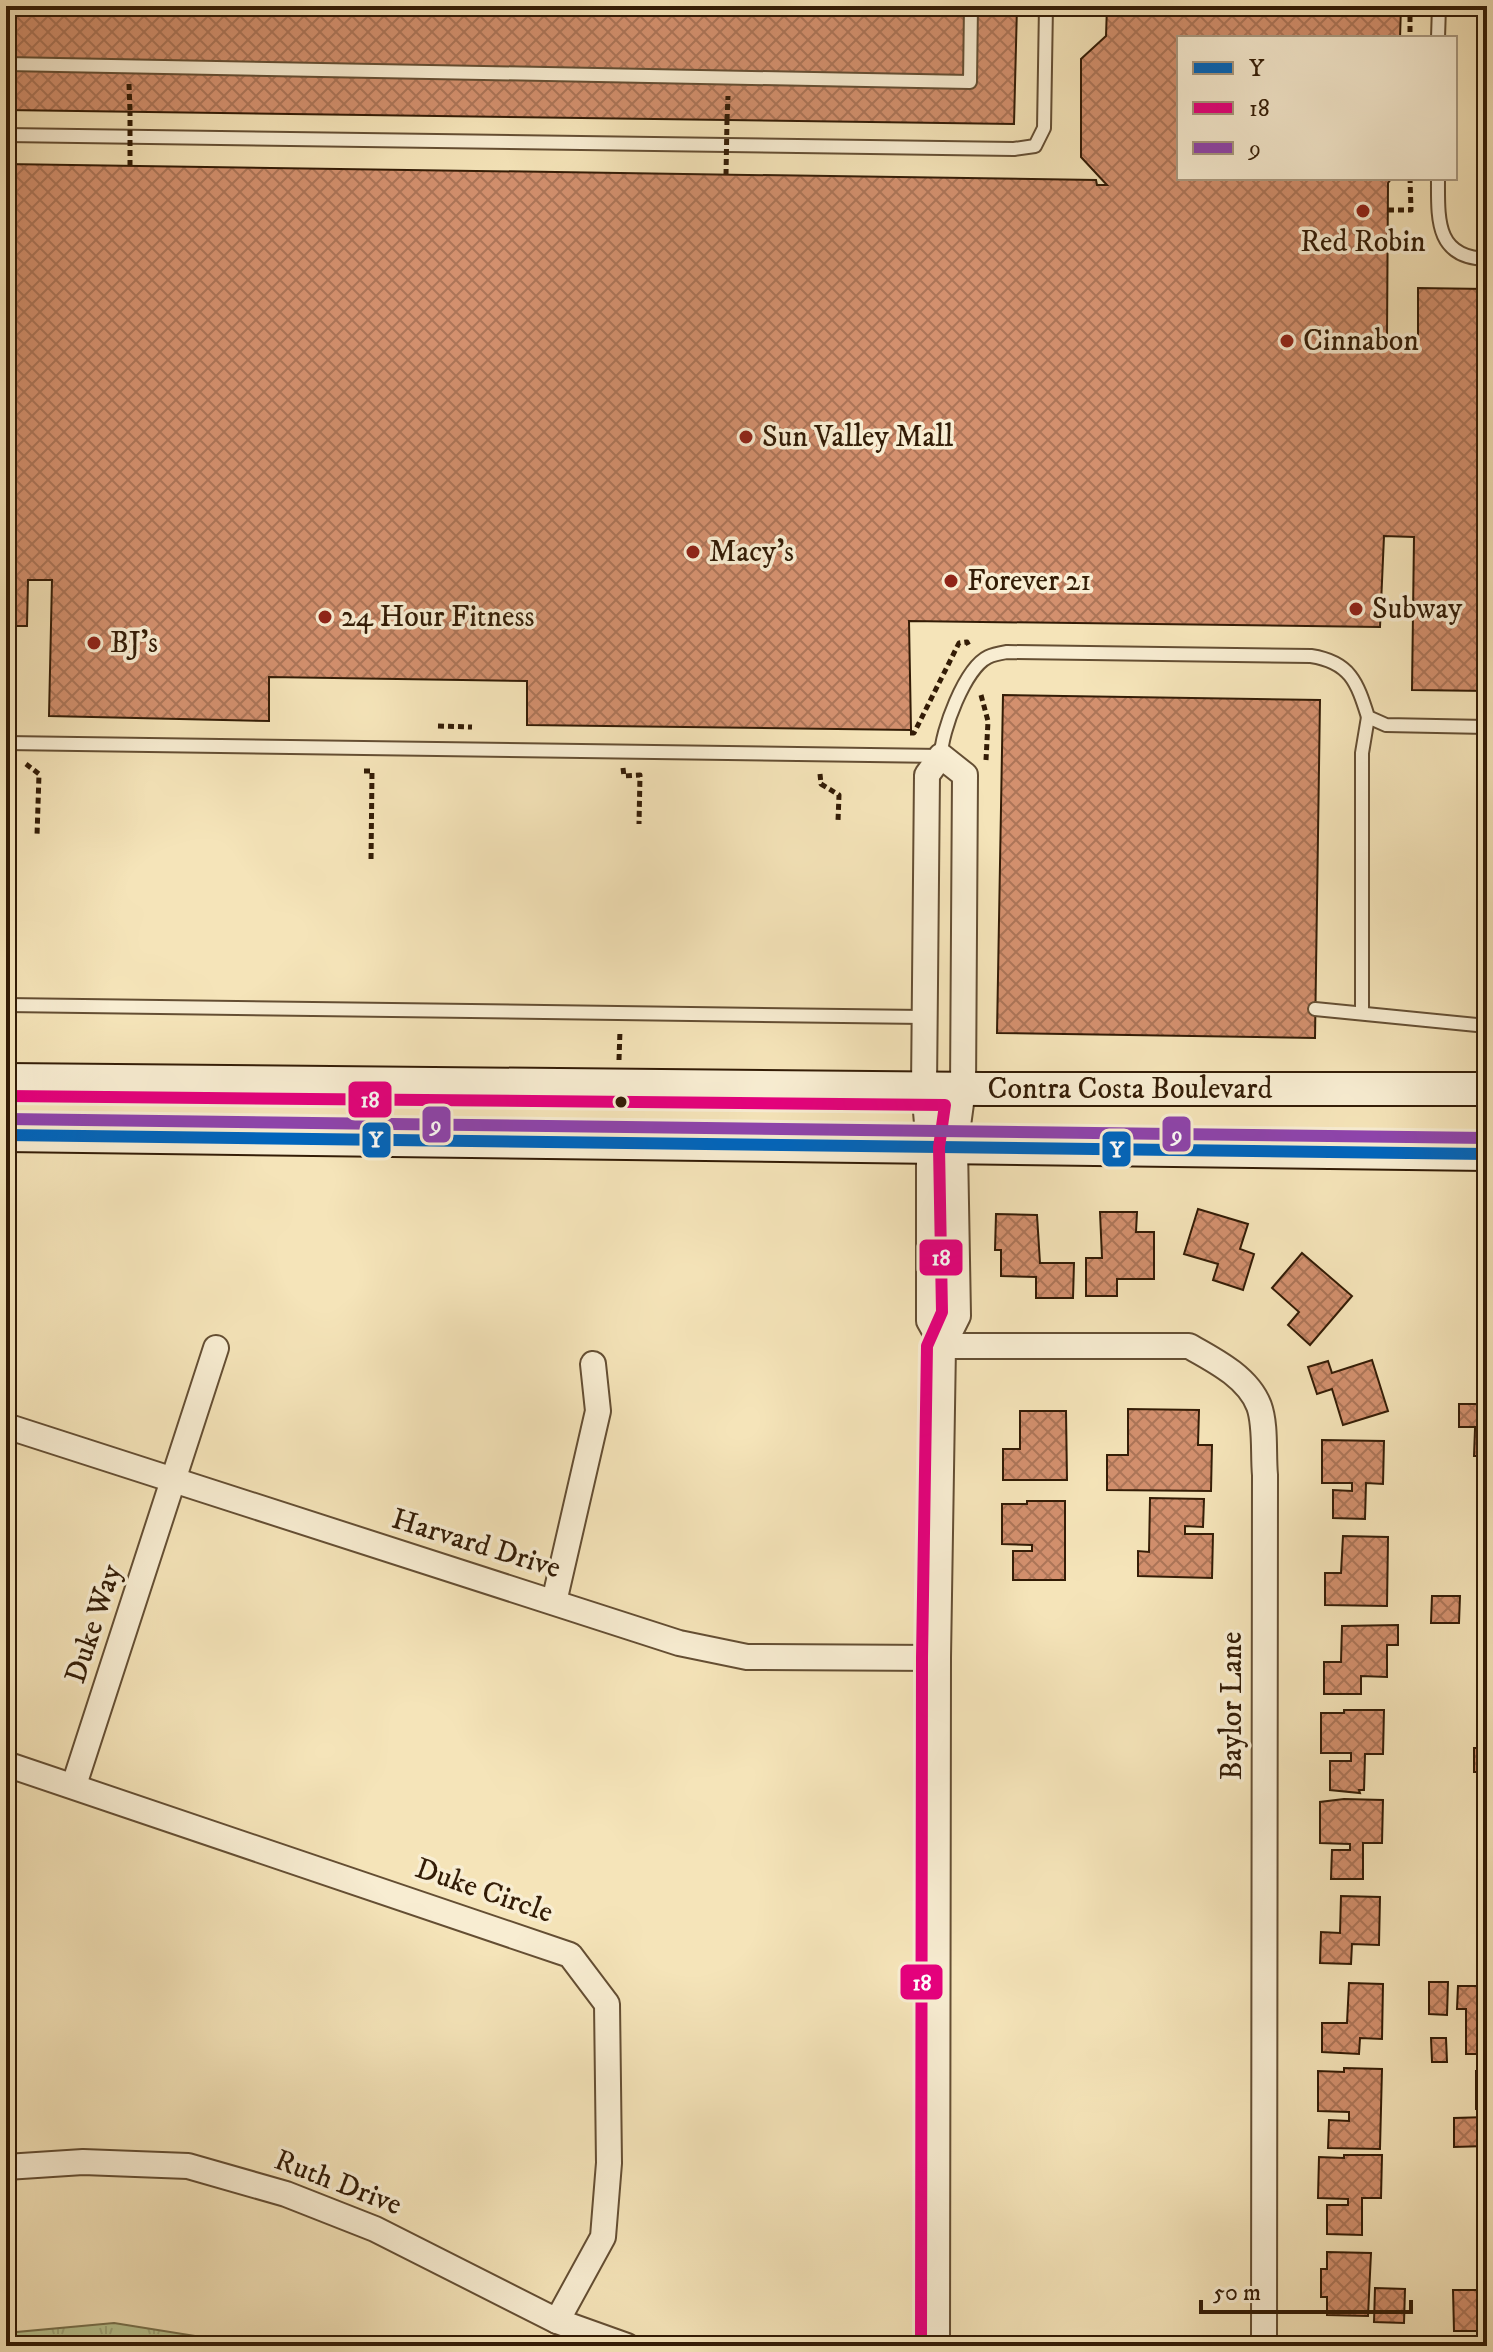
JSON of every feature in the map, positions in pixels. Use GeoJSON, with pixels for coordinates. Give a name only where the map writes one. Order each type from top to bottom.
{"type":"FeatureCollection","features":[{"type":"Feature","properties":{"kind":"main road","name":"Contra Costa Boulevard"},"geometry":{"type":"LineString","coordinates":[[6,1080],[963,1089],[1487,1089]]}},
{"type":"Feature","properties":{"kind":"main road","name":"Contra Costa Boulevard"},"geometry":{"type":"LineString","coordinates":[[6,1135],[1487,1154]]}},
{"type":"Feature","properties":{"kind":"street"},"geometry":{"type":"LineString","coordinates":[[937,2346],[938,1658],[943,1346],[929,1321],[942,1147],[963,1089],[965,775],[941,756],[927,775],[924,1088],[942,1147]]}},
{"type":"Feature","properties":{"kind":"street","name":"Baylor Lane"},"geometry":{"type":"LineString","coordinates":[[943,1346],[1189,1346],[1222,1365],[1244,1384],[1259,1406],[1265,1475],[1264,2346]]}},
{"type":"Feature","properties":{"kind":"street","name":"Duke Way"},"geometry":{"type":"LineString","coordinates":[[74,1785],[216,1348]]}},
{"type":"Feature","properties":{"kind":"street"},"geometry":{"type":"LineString","coordinates":[[554,1602],[598,1411],[593,1364]]}},
{"type":"Feature","properties":{"kind":"street","name":"Harvard Drive"},"geometry":{"type":"LineString","coordinates":[[6,1426],[174,1483],[679,1643],[747,1657],[938,1658]]}},
{"type":"Feature","properties":{"kind":"street","name":"Duke Circle"},"geometry":{"type":"LineString","coordinates":[[6,1764],[570,1955],[607,2004],[609,2163],[603,2237],[557,2321]]}},
{"type":"Feature","properties":{"kind":"street","name":"Ruth Drive"},"geometry":{"type":"LineString","coordinates":[[6,2167],[83,2162],[188,2166],[286,2194],[375,2229],[557,2321],[627,2346]]}},
{"type":"Feature","properties":{"kind":"lane"},"geometry":{"type":"LineString","coordinates":[[6,64],[970,82],[971,6]]}},
{"type":"Feature","properties":{"kind":"lane"},"geometry":{"type":"LineString","coordinates":[[6,135],[1014,149],[1035,146],[1044,128],[1046,6]]}},
{"type":"Feature","properties":{"kind":"lane"},"geometry":{"type":"LineString","coordinates":[[1438,36],[1439,6]]}},
{"type":"Feature","properties":{"kind":"lane"},"geometry":{"type":"LineString","coordinates":[[1438,180],[1438,213],[1444,240],[1457,254],[1487,259]]}},
{"type":"Feature","properties":{"kind":"lane"},"geometry":{"type":"LineString","coordinates":[[6,743],[941,756],[941,735],[970,675],[986,657],[1007,652],[1274,655],[1332,659],[1348,671],[1361,694],[1368,717],[1362,753],[1362,1012]]}},
{"type":"Feature","properties":{"kind":"lane"},"geometry":{"type":"LineString","coordinates":[[1368,717],[1386,725],[1487,727]]}},
{"type":"Feature","properties":{"kind":"lane"},"geometry":{"type":"LineString","coordinates":[[6,1005],[924,1017]]}},
{"type":"Feature","properties":{"kind":"lane"},"geometry":{"type":"LineString","coordinates":[[1315,1009],[1487,1026]]}},
{"type":"Feature","properties":{"kind":"path"},"geometry":{"type":"LineString","coordinates":[[1410,6],[1410,36]]}},
{"type":"Feature","properties":{"kind":"path"},"geometry":{"type":"LineString","coordinates":[[130,111],[130,166]]}},
{"type":"Feature","properties":{"kind":"path"},"geometry":{"type":"LineString","coordinates":[[726,175],[727,120]]}},
{"type":"Feature","properties":{"kind":"path"},"geometry":{"type":"LineString","coordinates":[[1388,210],[1411,210],[1410,180]]}},
{"type":"Feature","properties":{"kind":"path"},"geometry":{"type":"LineString","coordinates":[[28,743],[26,764],[39,774],[37,836]]}},
{"type":"Feature","properties":{"kind":"path"},"geometry":{"type":"LineString","coordinates":[[620,753],[624,776],[640,775],[639,824]]}},
{"type":"Feature","properties":{"kind":"path"},"geometry":{"type":"LineString","coordinates":[[820,756],[821,784],[839,795],[838,821]]}},
{"type":"Feature","properties":{"kind":"path"},"geometry":{"type":"LineString","coordinates":[[618,1085],[621,1013]]}},
{"type":"Feature","properties":{"kind":"green space"},"geometry":{"type":"Polygon","coordinates":[[[114,2323],[258,2346],[6,2346],[6,2333],[114,2323]]]}},
{"type":"Feature","properties":{"kind":"building"},"geometry":{"type":"Polygon","coordinates":[[[6,6],[1017,6],[1014,124],[6,110],[6,6]]]}},
{"type":"Feature","properties":{"kind":"building","name":"Sun Valley Mall"},"geometry":{"type":"Polygon","coordinates":[[[1107,6],[1401,6],[1400,36],[1177,36],[1177,180],[1390,180],[1387,338],[1418,339],[1418,288],[1487,289],[1487,691],[1412,690],[1414,537],[1384,536],[1380,627],[909,621],[911,730],[527,725],[527,681],[269,677],[269,721],[49,716],[52,580],[28,580],[27,626],[6,626],[6,164],[1096,180],[1097,185],[1107,185],[1081,157],[1081,59],[1106,36],[1107,6]]]}},
{"type":"Feature","properties":{"kind":"building"},"geometry":{"type":"Polygon","coordinates":[[[1003,695],[1320,700],[1315,1038],[997,1033],[1003,695]]]}},
{"type":"Feature","properties":{"kind":"building"},"geometry":{"type":"Polygon","coordinates":[[[1198,1209],[1248,1224],[1240,1249],[1254,1254],[1243,1290],[1213,1280],[1218,1264],[1184,1254],[1198,1209]]]}},
{"type":"Feature","properties":{"kind":"building"},"geometry":{"type":"Polygon","coordinates":[[[1100,1212],[1137,1212],[1136,1232],[1154,1232],[1154,1279],[1117,1279],[1117,1296],[1086,1296],[1086,1258],[1102,1258],[1100,1212]]]}},
{"type":"Feature","properties":{"kind":"building"},"geometry":{"type":"Polygon","coordinates":[[[996,1214],[1037,1215],[1040,1263],[1074,1263],[1073,1298],[1036,1298],[1036,1277],[1001,1276],[1001,1250],[995,1250],[996,1214]]]}},
{"type":"Feature","properties":{"kind":"building"},"geometry":{"type":"Polygon","coordinates":[[[1302,1253],[1352,1296],[1310,1345],[1288,1325],[1299,1312],[1272,1288],[1302,1253]]]}},
{"type":"Feature","properties":{"kind":"building"},"geometry":{"type":"Polygon","coordinates":[[[1482,1315],[1487,1315],[1487,1386],[1481,1386],[1482,1315]]]}},
{"type":"Feature","properties":{"kind":"building"},"geometry":{"type":"Polygon","coordinates":[[[1372,1360],[1388,1411],[1343,1425],[1332,1389],[1317,1394],[1308,1367],[1328,1361],[1332,1373],[1372,1360]]]}},
{"type":"Feature","properties":{"kind":"building"},"geometry":{"type":"Polygon","coordinates":[[[1459,1404],[1487,1404],[1487,1427],[1459,1427],[1459,1404]]]}},
{"type":"Feature","properties":{"kind":"building"},"geometry":{"type":"Polygon","coordinates":[[[1128,1409],[1199,1410],[1198,1445],[1212,1445],[1211,1491],[1107,1490],[1107,1455],[1128,1455],[1128,1409]]]}},
{"type":"Feature","properties":{"kind":"building"},"geometry":{"type":"Polygon","coordinates":[[[1020,1411],[1066,1411],[1067,1480],[1003,1480],[1003,1449],[1020,1449],[1020,1411]]]}},
{"type":"Feature","properties":{"kind":"building"},"geometry":{"type":"Polygon","coordinates":[[[1475,1429],[1487,1429],[1487,1456],[1474,1456],[1475,1429]]]}},
{"type":"Feature","properties":{"kind":"building"},"geometry":{"type":"Polygon","coordinates":[[[1322,1440],[1384,1441],[1383,1484],[1366,1483],[1365,1519],[1333,1518],[1333,1490],[1352,1491],[1352,1483],[1322,1483],[1322,1440]]]}},
{"type":"Feature","properties":{"kind":"building"},"geometry":{"type":"Polygon","coordinates":[[[1150,1498],[1204,1499],[1203,1527],[1185,1526],[1185,1534],[1213,1534],[1212,1578],[1138,1576],[1138,1551],[1149,1552],[1150,1498]]]}},
{"type":"Feature","properties":{"kind":"building"},"geometry":{"type":"Polygon","coordinates":[[[1027,1501],[1065,1501],[1065,1580],[1013,1580],[1013,1551],[1032,1551],[1032,1545],[1002,1544],[1002,1504],[1027,1504],[1027,1501]]]}},
{"type":"Feature","properties":{"kind":"building"},"geometry":{"type":"Polygon","coordinates":[[[1343,1536],[1388,1537],[1387,1606],[1325,1605],[1325,1573],[1341,1573],[1343,1536]]]}},
{"type":"Feature","properties":{"kind":"building"},"geometry":{"type":"Polygon","coordinates":[[[1432,1596],[1460,1596],[1459,1623],[1431,1623],[1432,1596]]]}},
{"type":"Feature","properties":{"kind":"building"},"geometry":{"type":"Polygon","coordinates":[[[1398,1625],[1398,1645],[1387,1645],[1387,1677],[1361,1676],[1361,1694],[1324,1694],[1324,1662],[1341,1662],[1342,1626],[1398,1625]]]}},
{"type":"Feature","properties":{"kind":"building"},"geometry":{"type":"Polygon","coordinates":[[[1344,1710],[1384,1710],[1383,1754],[1365,1754],[1364,1790],[1359,1790],[1360,1793],[1330,1790],[1330,1761],[1351,1761],[1351,1753],[1321,1753],[1321,1713],[1344,1713],[1344,1710]]]}},
{"type":"Feature","properties":{"kind":"building"},"geometry":{"type":"Polygon","coordinates":[[[1474,1748],[1487,1748],[1487,1772],[1474,1772],[1474,1748]]]}},
{"type":"Feature","properties":{"kind":"building"},"geometry":{"type":"Polygon","coordinates":[[[1383,1800],[1382,1843],[1363,1843],[1363,1879],[1331,1879],[1332,1850],[1350,1850],[1350,1844],[1320,1843],[1320,1802],[1383,1800]]]}},
{"type":"Feature","properties":{"kind":"building"},"geometry":{"type":"Polygon","coordinates":[[[1341,1896],[1380,1897],[1379,1945],[1352,1944],[1351,1964],[1320,1963],[1321,1932],[1340,1933],[1341,1896]]]}},
{"type":"Feature","properties":{"kind":"building"},"geometry":{"type":"Polygon","coordinates":[[[1429,1982],[1448,1982],[1447,2015],[1429,2014],[1429,1982]]]}},
{"type":"Feature","properties":{"kind":"building"},"geometry":{"type":"Polygon","coordinates":[[[1349,1983],[1383,1984],[1382,2039],[1360,2038],[1359,2054],[1322,2052],[1322,2023],[1347,2023],[1349,1983]]]}},
{"type":"Feature","properties":{"kind":"building"},"geometry":{"type":"Polygon","coordinates":[[[1458,1986],[1487,1986],[1487,2054],[1466,2054],[1466,2009],[1457,2009],[1458,1986]]]}},
{"type":"Feature","properties":{"kind":"building"},"geometry":{"type":"Polygon","coordinates":[[[1431,2038],[1446,2038],[1447,2062],[1432,2062],[1431,2038]]]}},
{"type":"Feature","properties":{"kind":"building"},"geometry":{"type":"Polygon","coordinates":[[[1344,2068],[1382,2069],[1380,2149],[1328,2148],[1329,2120],[1349,2121],[1349,2112],[1318,2111],[1318,2071],[1344,2072],[1344,2068]]]}},
{"type":"Feature","properties":{"kind":"building"},"geometry":{"type":"Polygon","coordinates":[[[1476,2071],[1487,2071],[1487,2108],[1476,2109],[1476,2071]]]}},
{"type":"Feature","properties":{"kind":"building"},"geometry":{"type":"Polygon","coordinates":[[[1487,2117],[1487,2146],[1454,2147],[1454,2118],[1487,2117]]]}},
{"type":"Feature","properties":{"kind":"building"},"geometry":{"type":"Polygon","coordinates":[[[1344,2155],[1382,2155],[1381,2198],[1362,2198],[1362,2235],[1327,2234],[1327,2205],[1348,2205],[1348,2199],[1318,2198],[1319,2157],[1344,2158],[1344,2155]]]}},
{"type":"Feature","properties":{"kind":"building"},"geometry":{"type":"Polygon","coordinates":[[[1327,2252],[1371,2253],[1368,2316],[1327,2315],[1327,2297],[1321,2297],[1321,2269],[1327,2269],[1327,2252]]]}},
{"type":"Feature","properties":{"kind":"building"},"geometry":{"type":"Polygon","coordinates":[[[1375,2288],[1405,2289],[1404,2323],[1374,2322],[1375,2288]]]}},
{"type":"Feature","properties":{"kind":"building"},"geometry":{"type":"Polygon","coordinates":[[[1453,2290],[1487,2290],[1487,2331],[1454,2331],[1453,2290]]]}},
{"type":"Feature","properties":{"kind":"transit line","name":"18"},"geometry":{"type":"LineString","coordinates":[[6,1096],[945,1105],[939,1147],[942,1312],[927,1346],[922,1658],[921,2346]]}},
{"type":"Feature","properties":{"kind":"transit line","name":"9"},"geometry":{"type":"LineString","coordinates":[[6,1119],[1487,1138]]}},
{"type":"Feature","properties":{"kind":"transit line","name":"Y"},"geometry":{"type":"LineString","coordinates":[[6,1135],[1487,1154]]}},
{"type":"Feature","properties":{"kind":"place","name":"Red Robin"},"geometry":{"type":"Point","coordinates":[1363,211]}},
{"type":"Feature","properties":{"kind":"place","name":"Cinnabon"},"geometry":{"type":"Point","coordinates":[1287,341]}},
{"type":"Feature","properties":{"kind":"place","name":"Sun Valley Mall"},"geometry":{"type":"Point","coordinates":[746,437]}},
{"type":"Feature","properties":{"kind":"place","name":"Macy's"},"geometry":{"type":"Point","coordinates":[693,552]}},
{"type":"Feature","properties":{"kind":"place","name":"Forever 21"},"geometry":{"type":"Point","coordinates":[951,581]}},
{"type":"Feature","properties":{"kind":"place","name":"Subway"},"geometry":{"type":"Point","coordinates":[1356,609]}},
{"type":"Feature","properties":{"kind":"place","name":"24 Hour Fitness"},"geometry":{"type":"Point","coordinates":[325,617]}},
{"type":"Feature","properties":{"kind":"place","name":"BJ's"},"geometry":{"type":"Point","coordinates":[94,643]}}]}
